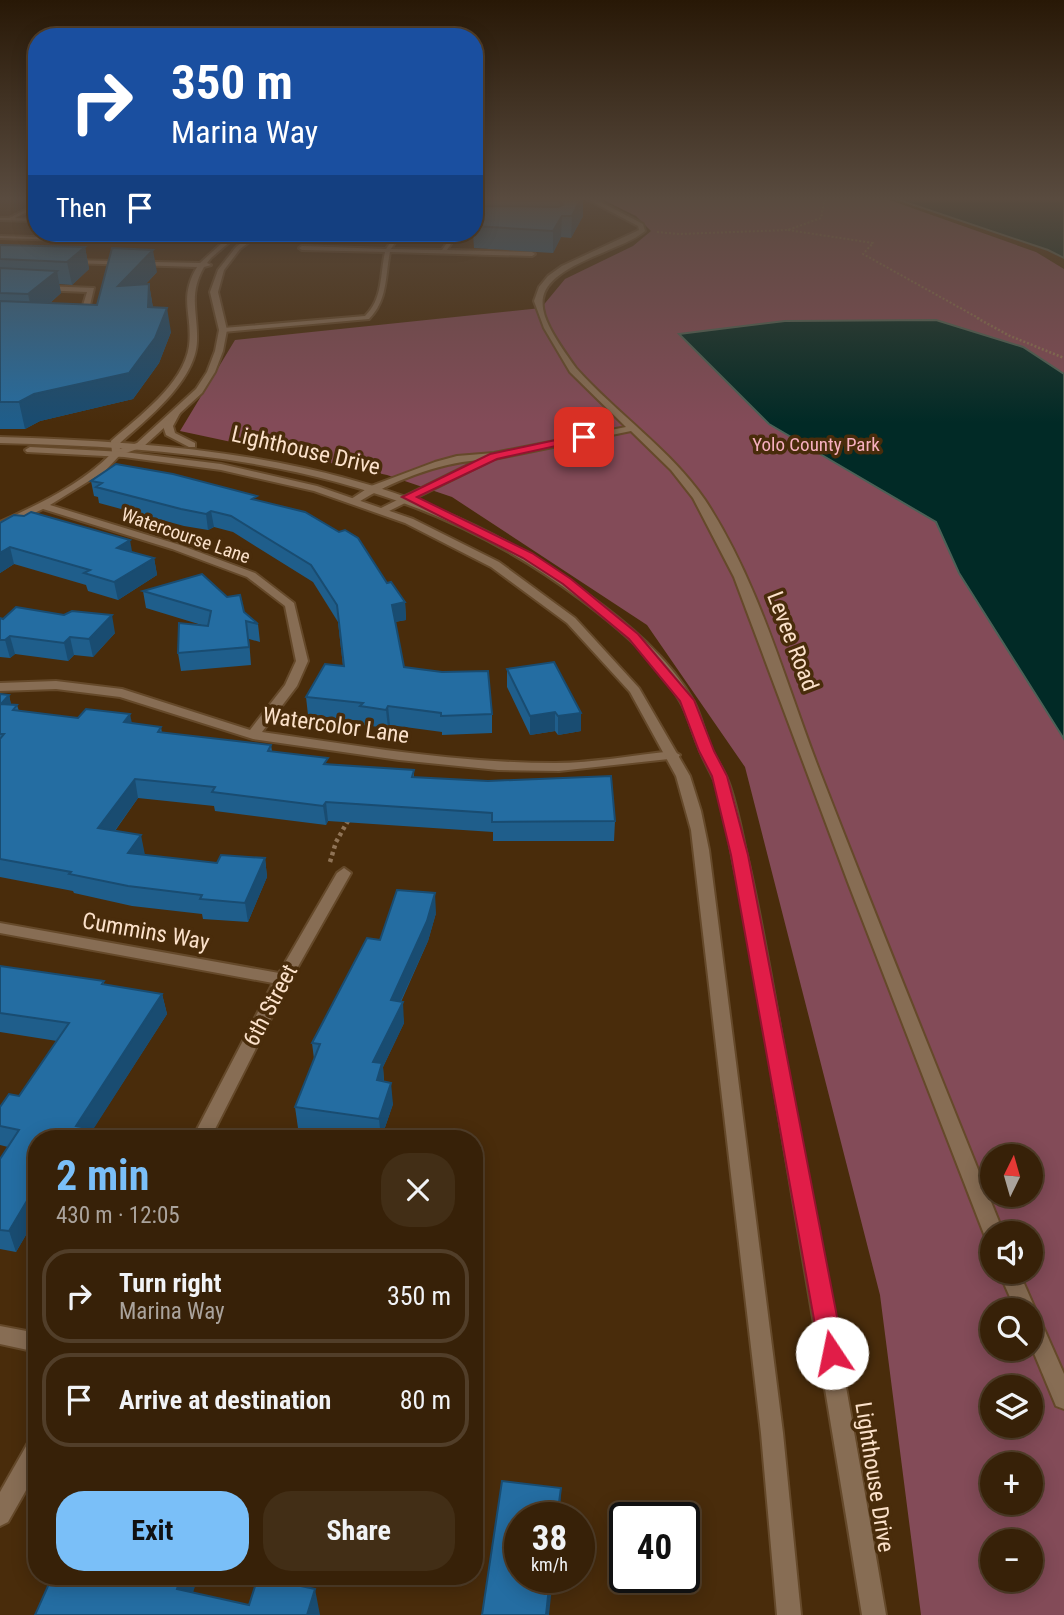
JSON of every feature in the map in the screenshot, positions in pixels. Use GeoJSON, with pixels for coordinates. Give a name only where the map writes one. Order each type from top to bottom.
{"type":"FeatureCollection","features":[{"type":"Feature","properties":{"kind":"street"},"geometry":{"type":"LineString","coordinates":[[0,526],[42,506],[102,469],[116,448],[166,396],[191,352],[193,334],[189,293],[198,272]]}},
{"type":"Feature","properties":{"kind":"street"},"geometry":{"type":"LineString","coordinates":[[116,448],[140,445],[199,391],[211,372],[219,351],[222,330],[214,292],[221,272]]}},
{"type":"Feature","properties":{"kind":"street","name":"Levee Road"},"geometry":{"type":"LineString","coordinates":[[558,272],[539,290],[537,304],[556,347],[569,368],[588,390],[674,468],[704,507],[733,558],[826,805],[989,1221]]}},
{"type":"Feature","properties":{"kind":"street"},"geometry":{"type":"LineString","coordinates":[[39,288],[91,290],[84,316],[75,324]]}},
{"type":"Feature","properties":{"kind":"street"},"geometry":{"type":"LineString","coordinates":[[176,414],[168,426],[171,435],[181,442],[220,454]]}},
{"type":"Feature","properties":{"kind":"street"},"geometry":{"type":"LineString","coordinates":[[353,500],[374,488],[457,459],[494,456],[633,428]]}},
{"type":"Feature","properties":{"kind":"street","name":"Lighthouse Drive"},"geometry":{"type":"LineString","coordinates":[[0,440],[116,448],[270,477],[385,510],[450,539],[530,586],[585,632],[626,677],[673,755],[684,779],[705,880],[763,1368],[789,1615]]}},
{"type":"Feature","properties":{"kind":"street","name":"Lighthouse Drive"},"geometry":{"type":"LineString","coordinates":[[140,445],[220,454],[308,470],[408,497],[479,530],[567,581],[634,637],[687,700],[706,751],[720,776],[745,880],[832,1353],[874,1615]]}},
{"type":"Feature","properties":{"kind":"street","name":"Lighthouse Drive"},"geometry":{"type":"LineString","coordinates":[[0,450],[116,448]]}},
{"type":"Feature","properties":{"kind":"street"},"geometry":{"type":"LineString","coordinates":[[385,510],[494,456]]}},
{"type":"Feature","properties":{"kind":"street","name":"Watercourse Lane"},"geometry":{"type":"LineString","coordinates":[[42,506],[176,547],[251,575],[290,605],[302,661],[291,686],[253,735]]}},
{"type":"Feature","properties":{"kind":"street","name":"Watercolor Lane"},"geometry":{"type":"LineString","coordinates":[[0,687],[56,685],[122,693],[253,735],[399,756],[498,766],[559,766],[673,755]]}},
{"type":"Feature","properties":{"kind":"street","name":"6th Street"},"geometry":{"type":"LineString","coordinates":[[206,1130],[283,979],[344,873]]}},
{"type":"Feature","properties":{"kind":"street","name":"Cummins Way"},"geometry":{"type":"LineString","coordinates":[[0,928],[283,979]]}},
{"type":"Feature","properties":{"kind":"street"},"geometry":{"type":"LineString","coordinates":[[0,1335],[28,1341]]}},
{"type":"Feature","properties":{"kind":"street"},"geometry":{"type":"LineString","coordinates":[[1043,1350],[1064,1399]]}},
{"type":"Feature","properties":{"kind":"street"},"geometry":{"type":"LineString","coordinates":[[0,1514],[28,1464]]}},
{"type":"Feature","properties":{"kind":"lane"},"geometry":{"type":"LineString","coordinates":[[222,330],[366,318],[374,312],[379,302],[384,272]]}},
{"type":"Feature","properties":{"kind":"path"},"geometry":{"type":"LineString","coordinates":[[896,272],[1010,336],[1064,358]]}},
{"type":"Feature","properties":{"kind":"path"},"geometry":{"type":"LineString","coordinates":[[344,873],[329,868],[336,842],[355,809]]}},
{"type":"Feature","properties":{"kind":"green space","name":"Yolo County Park"},"geometry":{"type":"Polygon","coordinates":[[[579,272],[1064,272],[1064,1615],[921,1615],[880,1295],[745,767],[647,625],[452,497],[387,475],[180,431],[235,340],[541,308],[565,279],[579,272]]]}},
{"type":"Feature","properties":{"kind":"water"},"geometry":{"type":"Polygon","coordinates":[[[936,320],[1023,347],[1064,374],[1064,739],[959,573],[936,522],[769,424],[679,334],[785,321],[936,320]]]}},
{"type":"Feature","properties":{"kind":"building"},"geometry":{"type":"Polygon","coordinates":[[[0,272],[55,272],[28,294],[0,293],[0,272]]]}},
{"type":"Feature","properties":{"kind":"building"},"geometry":{"type":"Polygon","coordinates":[[[106,272],[131,272],[118,286],[149,284],[148,307],[167,308],[155,338],[129,373],[34,394],[19,402],[0,402],[0,301],[97,305],[106,272]]]}},
{"type":"Feature","properties":{"kind":"building"},"geometry":{"type":"Polygon","coordinates":[[[116,464],[173,474],[257,496],[252,499],[305,512],[339,532],[345,530],[358,538],[387,583],[391,582],[405,602],[392,605],[404,667],[442,672],[488,671],[492,714],[441,716],[441,713],[388,706],[386,710],[360,706],[363,703],[306,697],[325,664],[344,666],[337,605],[311,565],[231,516],[211,511],[206,514],[181,509],[96,487],[102,483],[91,481],[116,464]]]}},
{"type":"Feature","properties":{"kind":"building"},"geometry":{"type":"Polygon","coordinates":[[[31,512],[130,540],[117,548],[154,558],[114,582],[84,573],[90,570],[10,547],[0,553],[0,523],[14,515],[24,516],[31,512]]]}},
{"type":"Feature","properties":{"kind":"building"},"geometry":{"type":"Polygon","coordinates":[[[202,574],[227,597],[240,595],[244,612],[258,624],[246,621],[249,647],[178,653],[179,623],[208,626],[211,611],[143,591],[202,574]]]}},
{"type":"Feature","properties":{"kind":"building"},"geometry":{"type":"Polygon","coordinates":[[[16,607],[64,615],[72,611],[112,615],[89,639],[70,637],[64,643],[10,636],[0,640],[0,618],[3,619],[16,607]]]}},
{"type":"Feature","properties":{"kind":"building"},"geometry":{"type":"Polygon","coordinates":[[[554,662],[581,713],[558,716],[555,712],[530,716],[507,669],[554,662]]]}},
{"type":"Feature","properties":{"kind":"building"},"geometry":{"type":"Polygon","coordinates":[[[0,694],[9,695],[1,704],[17,705],[13,710],[78,718],[86,709],[130,714],[124,722],[161,727],[158,732],[271,745],[268,751],[328,758],[324,764],[414,770],[412,777],[488,781],[611,776],[615,821],[492,822],[492,813],[326,802],[323,806],[212,792],[215,787],[135,779],[98,828],[141,835],[128,853],[217,863],[221,855],[265,858],[245,903],[200,899],[202,895],[128,886],[69,874],[71,872],[0,859],[0,739],[4,734],[0,734],[0,694]]]}},
{"type":"Feature","properties":{"kind":"building"},"geometry":{"type":"Polygon","coordinates":[[[397,890],[435,893],[427,921],[391,1000],[403,1002],[373,1062],[382,1063],[377,1080],[391,1083],[379,1119],[295,1107],[320,1044],[312,1043],[367,938],[380,940],[397,890]]]}},
{"type":"Feature","properties":{"kind":"building"},"geometry":{"type":"Polygon","coordinates":[[[0,966],[104,981],[102,984],[162,994],[76,1126],[92,1130],[28,1130],[28,1199],[9,1231],[0,1230],[0,1159],[19,1130],[0,1126],[0,1107],[9,1094],[19,1096],[69,1023],[0,1013],[0,966]]]}},
{"type":"Feature","properties":{"kind":"building"},"geometry":{"type":"Polygon","coordinates":[[[502,1481],[561,1488],[559,1502],[504,1502],[504,1593],[548,1593],[546,1615],[482,1615],[502,1481]]]}},
{"type":"Feature","properties":{"kind":"building"},"geometry":{"type":"Polygon","coordinates":[[[48,1585],[178,1585],[177,1589],[249,1605],[255,1585],[296,1585],[315,1589],[307,1615],[35,1615],[48,1585]]]}},
{"type":"Feature","properties":{"kind":"route"},"geometry":{"type":"LineString","coordinates":[[584,437],[494,456],[408,497],[479,530],[567,581],[634,637],[687,700],[706,751],[720,776],[740,855],[832,1353]]}}]}
